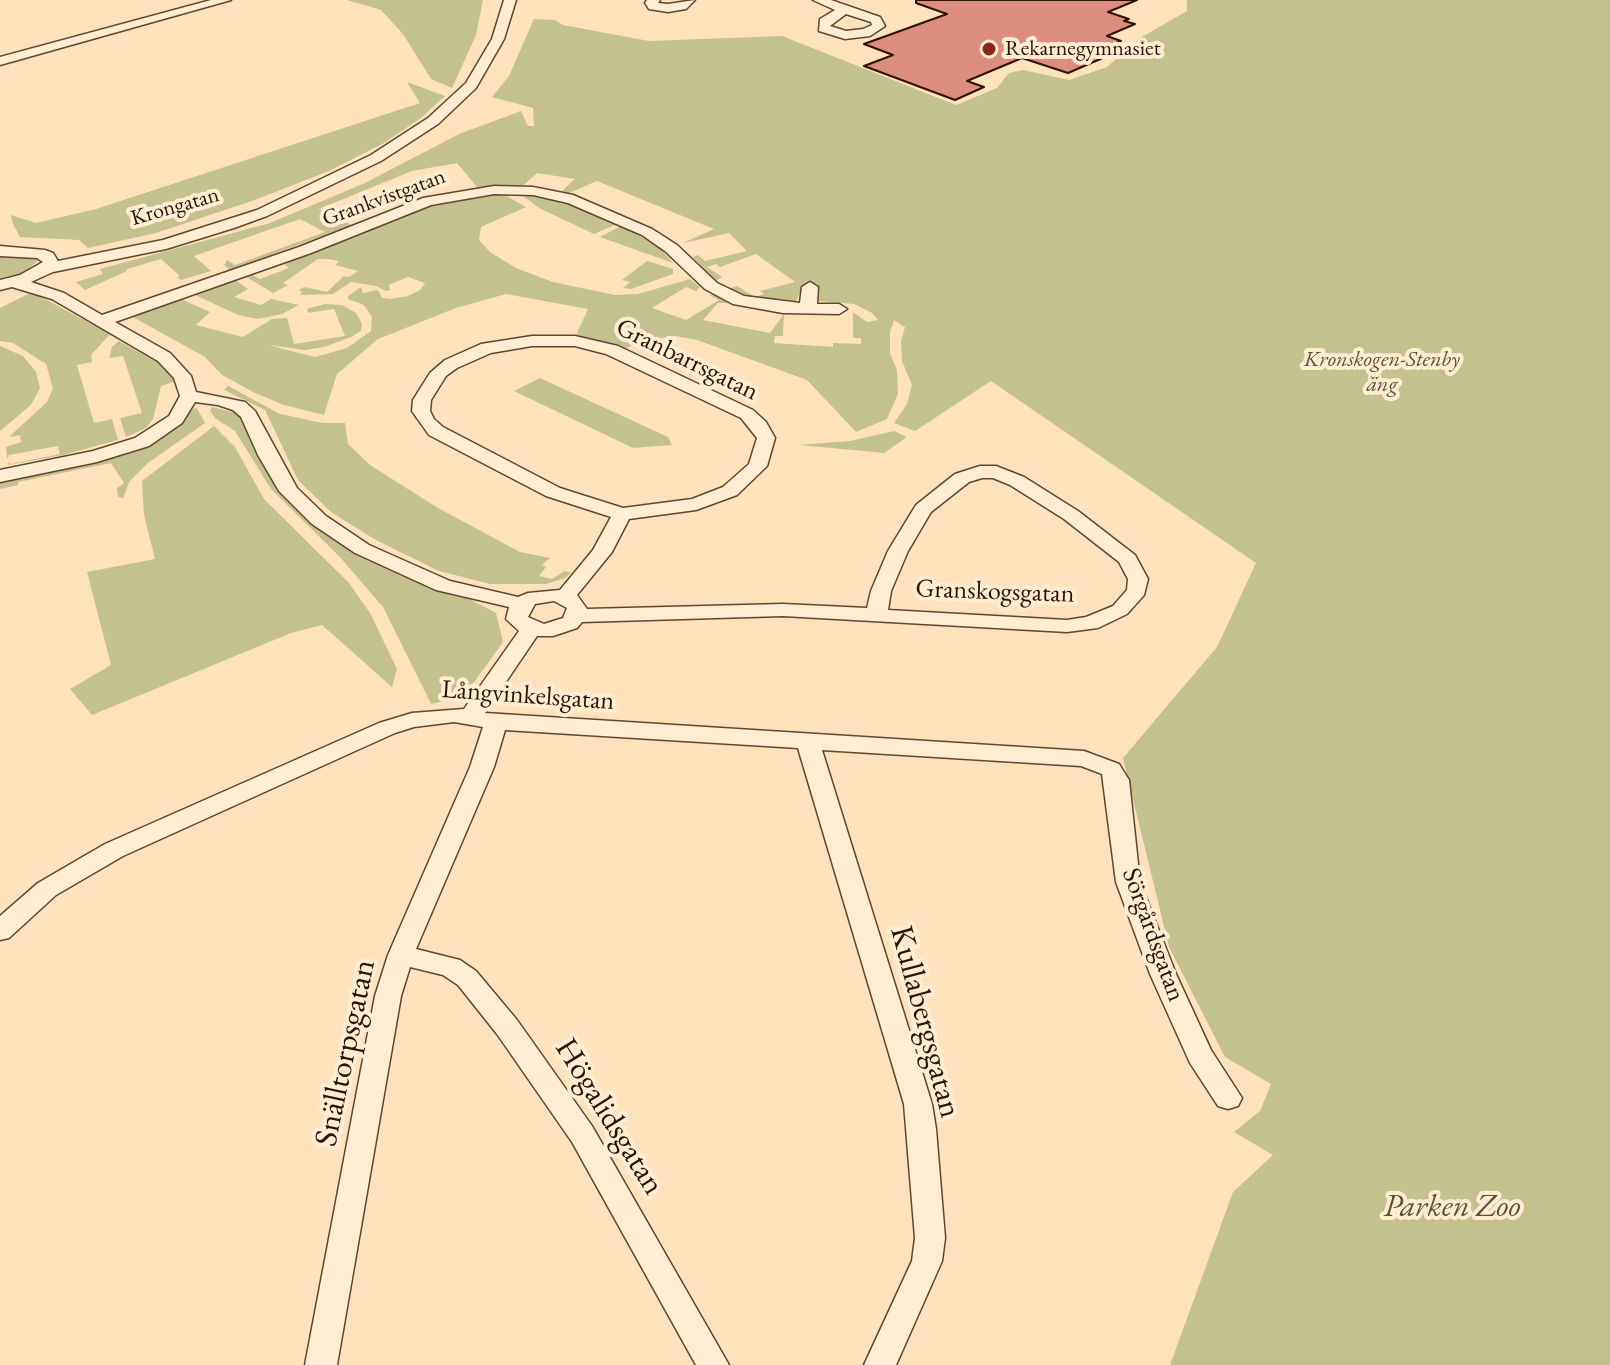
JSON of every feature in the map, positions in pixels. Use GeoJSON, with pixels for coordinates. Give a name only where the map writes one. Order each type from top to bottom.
{"type":"FeatureCollection","features":[{"type":"Feature","properties":{"kind":"street"},"geometry":{"type":"LineString","coordinates":[[0,61],[225,0]]}},
{"type":"Feature","properties":{"kind":"street","name":"Krongatan"},"geometry":{"type":"LineString","coordinates":[[7,284],[44,270],[197,235],[262,213],[376,158],[409,138],[471,85],[485,64],[509,6],[517,0]]}},
{"type":"Feature","properties":{"kind":"street"},"geometry":{"type":"LineString","coordinates":[[654,0],[653,6],[668,8],[682,6],[689,0]]}},
{"type":"Feature","properties":{"kind":"street"},"geometry":{"type":"LineString","coordinates":[[819,0],[845,9]]}},
{"type":"Feature","properties":{"kind":"street","name":"Krongatan"},"geometry":{"type":"LineString","coordinates":[[0,251],[67,254],[122,245],[189,228],[319,185]]}},
{"type":"Feature","properties":{"kind":"street","name":"Grankvistgatan"},"geometry":{"type":"LineString","coordinates":[[100,321],[305,250],[428,201],[494,190],[533,191],[578,202],[659,238],[711,286],[723,293],[760,305],[839,309]]}},
{"type":"Feature","properties":{"kind":"street"},"geometry":{"type":"LineString","coordinates":[[39,253],[51,262],[44,270],[58,296]]}},
{"type":"Feature","properties":{"kind":"street"},"geometry":{"type":"LineString","coordinates":[[7,284],[58,296],[175,366],[189,396]]}},
{"type":"Feature","properties":{"kind":"street"},"geometry":{"type":"LineString","coordinates":[[808,308],[810,287]]}},
{"type":"Feature","properties":{"kind":"street","name":"Granbarrsgatan"},"geometry":{"type":"LineString","coordinates":[[532,341],[575,341],[612,350],[728,403],[760,426],[766,438],[758,466],[730,491],[674,509],[622,514],[553,492],[436,431],[421,411],[430,382],[451,364],[487,348],[532,341]]}},
{"type":"Feature","properties":{"kind":"street"},"geometry":{"type":"LineString","coordinates":[[0,476],[97,456],[142,442],[176,419],[189,396]]}},
{"type":"Feature","properties":{"kind":"street"},"geometry":{"type":"LineString","coordinates":[[189,396],[239,406],[249,415],[267,455],[289,491],[319,520],[362,549],[443,586],[521,604],[546,594],[571,606]]}},
{"type":"Feature","properties":{"kind":"street","name":"Granskogsgatan"},"geometry":{"type":"LineString","coordinates":[[571,606],[605,617],[783,610],[876,615],[1080,625],[1120,610],[1137,591],[1138,579],[1128,559],[1071,515],[1017,481],[996,472],[980,472],[962,478],[923,509],[898,551],[881,591],[876,615]]}},
{"type":"Feature","properties":{"kind":"street"},"geometry":{"type":"LineString","coordinates":[[521,604],[517,619],[531,629],[559,629],[622,514]]}},
{"type":"Feature","properties":{"kind":"street","name":"Snälltorpsgatan"},"geometry":{"type":"LineString","coordinates":[[321,1365],[388,996],[401,955],[482,767],[482,720],[531,629]]}},
{"type":"Feature","properties":{"kind":"street","name":"Långvinkelsgatan"},"geometry":{"type":"LineString","coordinates":[[0,931],[47,889],[144,834],[387,728],[439,716],[1084,759],[1105,765]]}},
{"type":"Feature","properties":{"kind":"street","name":"Kullabergsgatan"},"geometry":{"type":"LineString","coordinates":[[808,743],[918,1104],[922,1129],[930,1238],[927,1261],[880,1365]]}},
{"type":"Feature","properties":{"kind":"street","name":"Sörgårdsgatan"},"geometry":{"type":"LineString","coordinates":[[1105,765],[1117,780],[1128,882],[1163,974],[1200,1055],[1228,1098]]}},
{"type":"Feature","properties":{"kind":"street","name":"Högalidsgatan"},"geometry":{"type":"LineString","coordinates":[[401,955],[451,967],[467,978],[507,1027],[582,1134],[713,1365]]}},
{"type":"Feature","properties":{"kind":"green space"},"geometry":{"type":"Polygon","coordinates":[[[347,0],[483,0],[476,35],[452,88],[431,79],[403,34],[381,10],[347,0]]]}},
{"type":"Feature","properties":{"kind":"green space"},"geometry":{"type":"Polygon","coordinates":[[[1187,0],[1610,0],[1610,1365],[1170,1365],[1233,1192],[1273,1155],[1234,1132],[1260,1111],[1271,1084],[1225,1057],[1169,947],[1123,758],[1217,647],[1256,563],[991,381],[915,431],[894,423],[907,404],[912,385],[902,361],[901,341],[905,327],[894,320],[890,332],[890,353],[897,370],[898,394],[887,419],[856,432],[807,380],[697,340],[675,336],[644,341],[624,349],[576,335],[588,309],[506,294],[456,308],[378,339],[337,374],[324,415],[284,405],[255,393],[222,375],[205,357],[131,316],[181,299],[210,312],[196,325],[243,337],[272,319],[287,318],[294,344],[345,336],[334,309],[308,313],[307,309],[325,304],[342,305],[356,313],[362,324],[361,331],[351,337],[305,350],[268,345],[315,357],[347,348],[371,331],[372,317],[364,305],[348,299],[348,296],[361,287],[363,293],[378,290],[382,298],[408,296],[420,290],[425,283],[408,277],[389,285],[390,290],[386,291],[351,282],[333,294],[300,295],[302,292],[299,290],[304,287],[327,292],[344,276],[349,277],[358,271],[335,265],[339,261],[328,259],[318,259],[283,283],[288,285],[273,293],[245,276],[251,274],[260,279],[289,268],[283,263],[408,214],[456,197],[486,193],[503,194],[526,207],[481,227],[479,240],[490,252],[516,268],[553,282],[615,295],[638,294],[690,279],[700,287],[696,291],[686,287],[652,308],[686,320],[719,300],[709,295],[713,295],[730,303],[718,303],[703,320],[770,333],[784,314],[783,336],[775,336],[774,343],[833,347],[833,343],[861,344],[861,338],[853,338],[853,312],[867,322],[878,320],[872,313],[854,304],[819,301],[812,285],[803,285],[796,302],[758,299],[728,289],[737,286],[755,297],[764,294],[760,291],[795,282],[756,254],[720,267],[716,264],[707,267],[722,277],[716,281],[693,257],[698,255],[705,261],[747,251],[729,233],[683,243],[714,229],[597,181],[569,193],[562,191],[575,179],[537,173],[524,185],[477,187],[457,163],[412,171],[319,209],[352,225],[230,270],[224,265],[227,260],[235,265],[325,232],[300,219],[194,256],[211,271],[181,280],[161,259],[127,269],[85,290],[76,282],[103,274],[100,269],[270,223],[365,183],[459,134],[521,111],[528,126],[534,126],[533,108],[492,97],[509,76],[534,19],[555,20],[563,25],[649,41],[782,36],[956,105],[997,88],[1009,73],[1023,70],[1069,80],[1107,67],[1140,38],[1187,11],[1187,0]]]}},
{"type":"Feature","properties":{"kind":"green space"},"geometry":{"type":"Polygon","coordinates":[[[407,82],[445,96],[421,118],[384,143],[329,171],[255,200],[156,233],[88,248],[79,240],[20,237],[13,224],[11,215],[36,223],[96,209],[420,103],[407,82]]]}},
{"type":"Feature","properties":{"kind":"green space"},"geometry":{"type":"Polygon","coordinates":[[[519,193],[559,200],[617,224],[594,234],[539,208],[519,193]]]}},
{"type":"Feature","properties":{"kind":"green space"},"geometry":{"type":"Polygon","coordinates":[[[621,226],[658,246],[673,263],[600,237],[621,226]]]}},
{"type":"Feature","properties":{"kind":"green space"},"geometry":{"type":"Polygon","coordinates":[[[0,257],[33,257],[38,261],[23,273],[0,278],[0,257]]]}},
{"type":"Feature","properties":{"kind":"green space"},"geometry":{"type":"Polygon","coordinates":[[[647,261],[673,269],[673,274],[631,289],[623,288],[630,282],[622,280],[647,261]]]}},
{"type":"Feature","properties":{"kind":"green space"},"geometry":{"type":"Polygon","coordinates":[[[235,280],[248,289],[234,297],[261,305],[271,299],[299,305],[282,314],[258,319],[238,315],[193,294],[235,280]]]}},
{"type":"Feature","properties":{"kind":"green space"},"geometry":{"type":"Polygon","coordinates":[[[32,292],[110,334],[91,355],[92,362],[77,365],[94,423],[112,419],[118,440],[63,455],[8,465],[9,461],[10,464],[60,454],[58,446],[9,455],[7,459],[6,447],[21,442],[20,435],[9,437],[47,402],[53,388],[46,364],[13,343],[0,341],[0,308],[32,292]]]}},
{"type":"Feature","properties":{"kind":"green space"},"geometry":{"type":"Polygon","coordinates":[[[119,341],[164,366],[176,381],[161,386],[153,419],[146,428],[126,437],[120,418],[142,413],[123,356],[109,358],[112,347],[119,341]]]}},
{"type":"Feature","properties":{"kind":"green space"},"geometry":{"type":"Polygon","coordinates":[[[0,346],[23,356],[36,372],[40,388],[31,405],[0,431],[0,346]]]}},
{"type":"Feature","properties":{"kind":"green space"},"geometry":{"type":"Polygon","coordinates":[[[540,378],[668,437],[672,445],[633,448],[514,391],[540,378]]]}},
{"type":"Feature","properties":{"kind":"green space"},"geometry":{"type":"Polygon","coordinates":[[[228,386],[280,414],[323,423],[345,423],[348,444],[370,465],[438,508],[520,552],[550,558],[542,565],[546,567],[539,576],[552,579],[565,571],[571,573],[546,584],[490,584],[439,571],[376,540],[331,512],[298,480],[265,410],[224,390],[228,386]]]}},
{"type":"Feature","properties":{"kind":"green space"},"geometry":{"type":"Polygon","coordinates":[[[212,407],[237,413],[244,419],[258,454],[352,547],[397,574],[467,598],[496,613],[503,642],[475,681],[454,699],[431,704],[383,607],[339,556],[271,489],[235,431],[215,418],[210,411],[212,407]]]}},
{"type":"Feature","properties":{"kind":"green space"},"geometry":{"type":"Polygon","coordinates":[[[197,408],[205,423],[148,463],[129,482],[123,498],[118,497],[117,488],[124,483],[111,463],[18,482],[18,485],[0,489],[0,481],[152,442],[175,429],[192,409],[197,408]]]}},
{"type":"Feature","properties":{"kind":"green space"},"geometry":{"type":"Polygon","coordinates":[[[214,426],[235,447],[264,499],[349,583],[370,613],[397,669],[392,687],[322,625],[291,633],[92,715],[70,689],[111,665],[87,572],[155,559],[144,515],[142,481],[214,426]]]}},
{"type":"Feature","properties":{"kind":"green space"},"geometry":{"type":"Polygon","coordinates":[[[894,431],[907,437],[884,453],[799,445],[850,441],[894,431]]]}},
{"type":"Feature","properties":{"kind":"building","name":"Rekarnegymnasiet"},"geometry":{"type":"Polygon","coordinates":[[[916,0],[1137,0],[1108,12],[1135,24],[1107,36],[1121,41],[1093,53],[1105,57],[1068,73],[1022,58],[967,81],[984,87],[955,100],[864,66],[893,55],[864,44],[947,14],[916,3],[916,0]]]}},
{"type":"Feature","properties":{"kind":"place","name":"Rekarnegymnasiet"},"geometry":{"type":"Point","coordinates":[989,49]}},
{"type":"Feature","properties":{"kind":"park label","name":"Kronskogen-Stenby äng"},"geometry":{"type":"Point","coordinates":[1382,372]}},
{"type":"Feature","properties":{"kind":"park label","name":"Parken Zoo"},"geometry":{"type":"Point","coordinates":[1452,1207]}}]}
